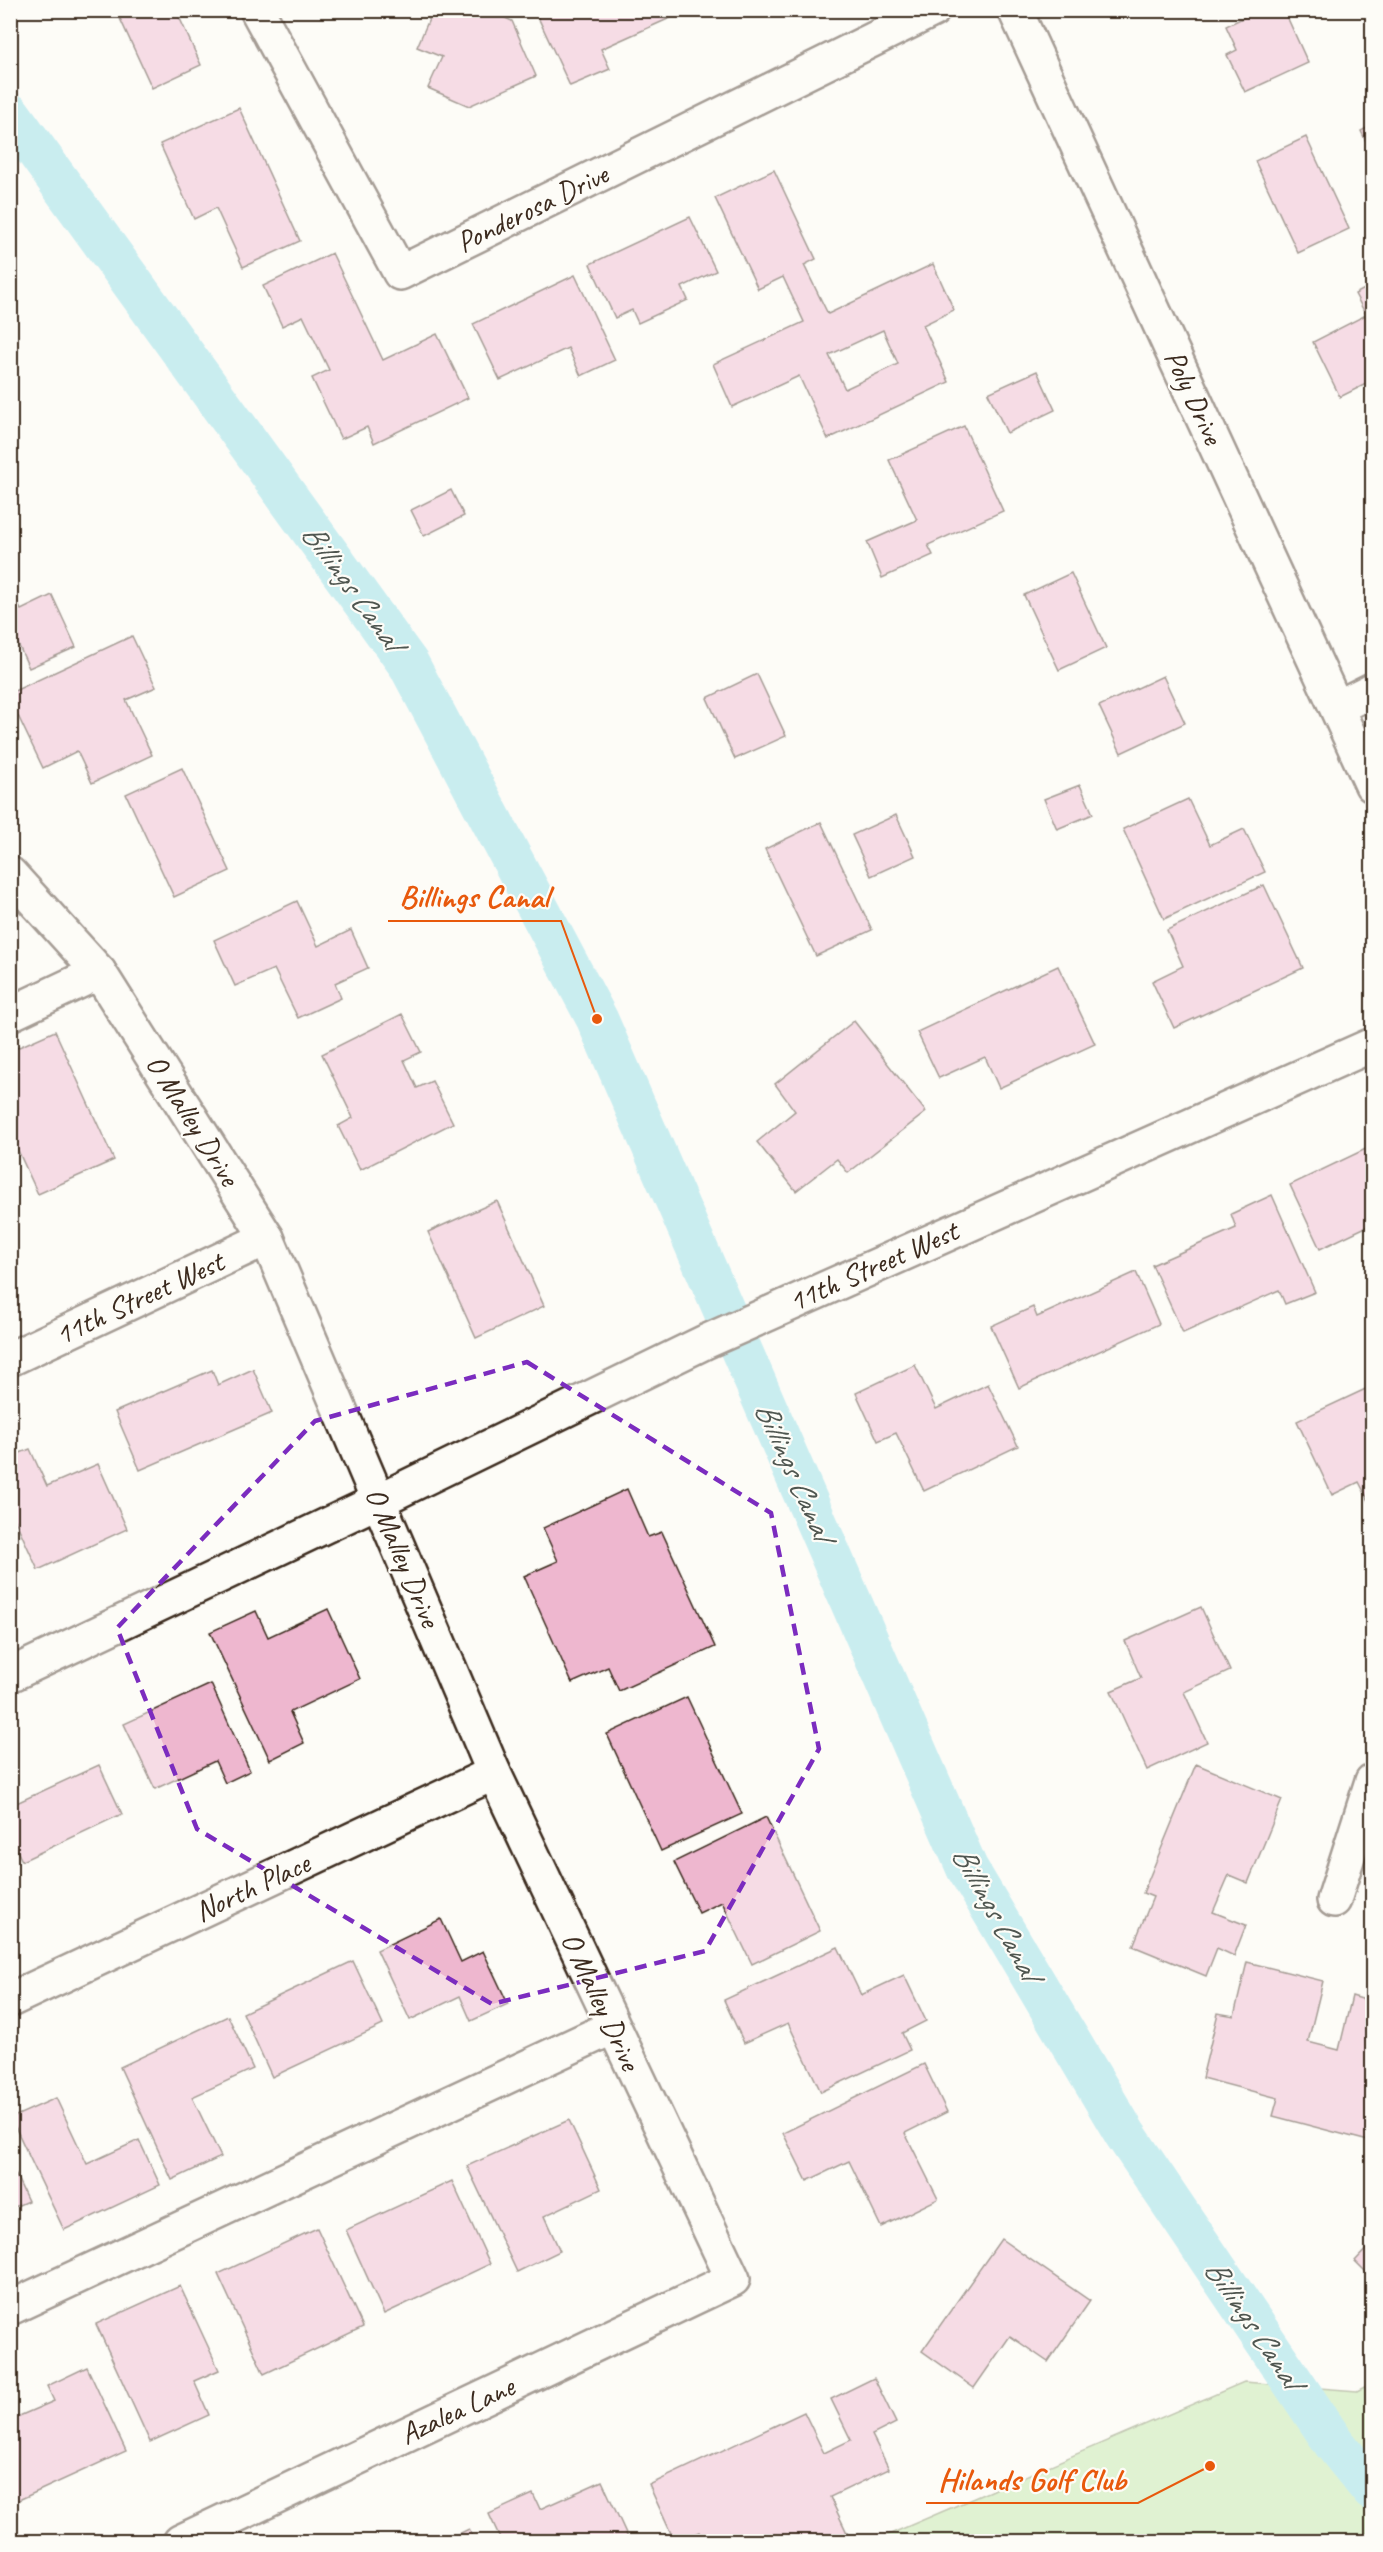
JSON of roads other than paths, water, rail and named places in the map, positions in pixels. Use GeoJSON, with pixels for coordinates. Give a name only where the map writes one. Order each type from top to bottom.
{"type":"FeatureCollection","features":[{"type":"Feature","properties":{"kind":"street","name":"Ponderosa Drive"},"geometry":{"type":"LineString","coordinates":[[257,10],[400,273],[933,10]]}},
{"type":"Feature","properties":{"kind":"street","name":"Poly Drive"},"geometry":{"type":"LineString","coordinates":[[1015,10],[1372,785]]}},
{"type":"Feature","properties":{"kind":"street"},"geometry":{"type":"LineString","coordinates":[[1338,707],[1372,690]]}},
{"type":"Feature","properties":{"kind":"street","name":"O Malley Drive"},"geometry":{"type":"LineString","coordinates":[[10,874],[99,972],[267,1238],[494,1773],[733,2279]]}},
{"type":"Feature","properties":{"kind":"street"},"geometry":{"type":"LineString","coordinates":[[10,1014],[99,972]]}},
{"type":"Feature","properties":{"kind":"street","name":"11th Street West"},"geometry":{"type":"LineString","coordinates":[[10,1675],[380,1500],[705,1342],[1372,1044]]}},
{"type":"Feature","properties":{"kind":"street","name":"11th Street West"},"geometry":{"type":"LineString","coordinates":[[10,1359],[267,1238]]}},
{"type":"Feature","properties":{"kind":"street","name":"North Place"},"geometry":{"type":"LineString","coordinates":[[10,2000],[494,1773]]}},
{"type":"Feature","properties":{"kind":"street"},"geometry":{"type":"LineString","coordinates":[[1334,1900],[1372,1781]]}},
{"type":"Feature","properties":{"kind":"street"},"geometry":{"type":"LineString","coordinates":[[10,2308],[613,2026]]}},
{"type":"Feature","properties":{"kind":"street","name":"Azalea Lane"},"geometry":{"type":"LineString","coordinates":[[180,2541],[733,2279]]}},
{"type":"Feature","properties":{"kind":"waterway","name":"Billings Canal"},"geometry":{"type":"LineString","coordinates":[[10,114],[409,665],[597,1019],[967,1868],[1125,2134],[1334,2443],[1372,2490]]}},
{"type":"Feature","properties":{"kind":"place","name":"Billings Canal"},"geometry":{"type":"Point","coordinates":[597,1019]}},
{"type":"Feature","properties":{"kind":"place","name":"Hilands Golf Club"},"geometry":{"type":"Point","coordinates":[1210,2466]}}]}
